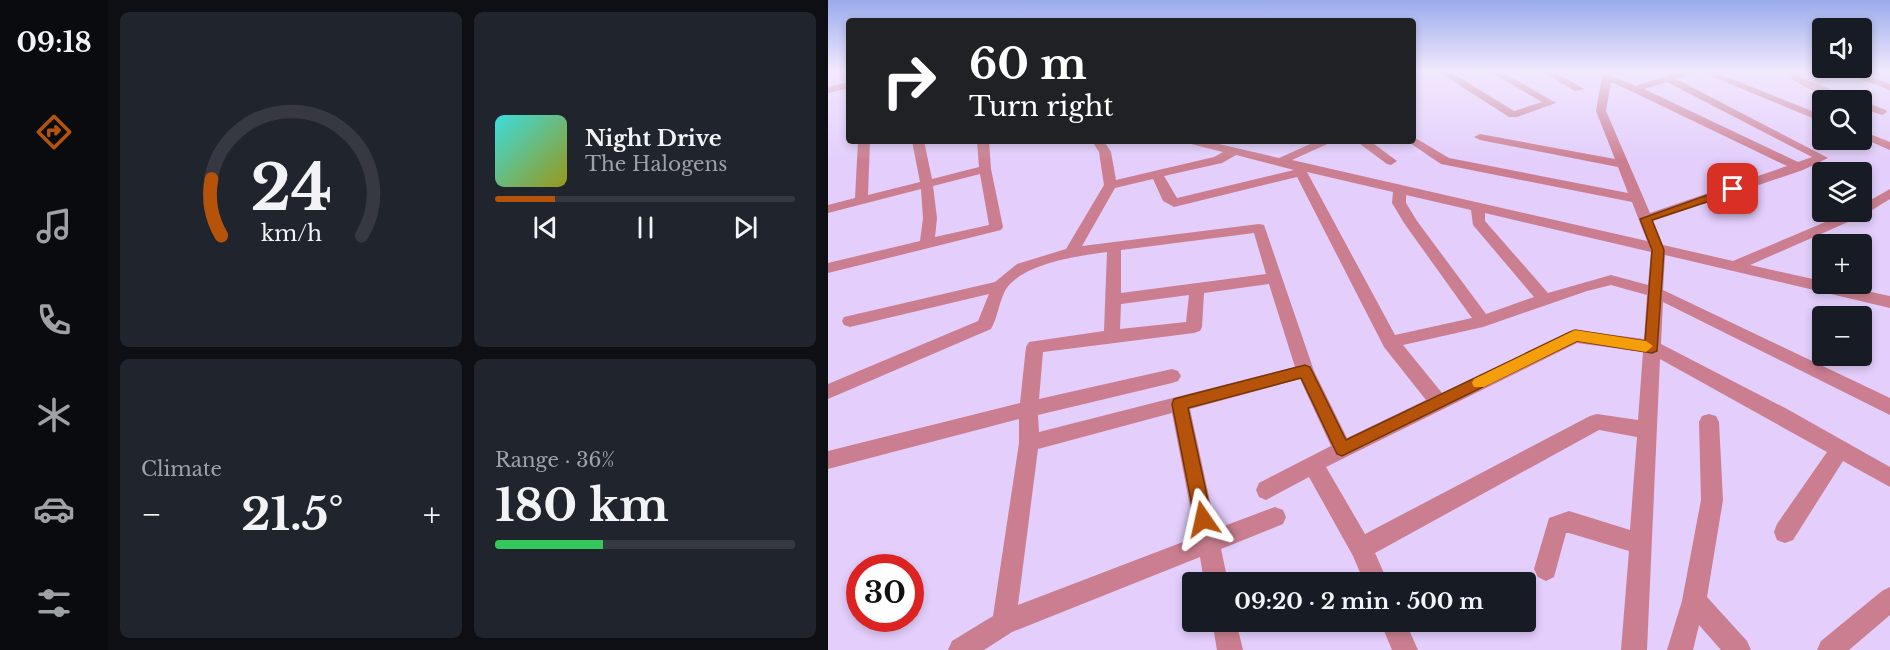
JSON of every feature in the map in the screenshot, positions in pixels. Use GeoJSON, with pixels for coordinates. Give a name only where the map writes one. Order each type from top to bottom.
{"type":"FeatureCollection","features":[{"type":"Feature","properties":{"kind":"street"},"geometry":{"type":"LineString","coordinates":[[1491,101],[1524,122]]}},
{"type":"Feature","properties":{"kind":"street"},"geometry":{"type":"LineString","coordinates":[[1513,115],[1551,103],[1548,101]]}},
{"type":"Feature","properties":{"kind":"street"},"geometry":{"type":"LineString","coordinates":[[1602,101],[1601,111],[1658,250],[1634,650]]}},
{"type":"Feature","properties":{"kind":"street"},"geometry":{"type":"LineString","coordinates":[[1659,101],[1799,167]]}},
{"type":"Feature","properties":{"kind":"street"},"geometry":{"type":"LineString","coordinates":[[1646,219],[1822,158],[1712,101]]}},
{"type":"Feature","properties":{"kind":"street"},"geometry":{"type":"LineString","coordinates":[[1779,101],[1812,115]]}},
{"type":"Feature","properties":{"kind":"street"},"geometry":{"type":"LineString","coordinates":[[1872,108],[1882,112]]}},
{"type":"Feature","properties":{"kind":"street"},"geometry":{"type":"LineString","coordinates":[[1480,137],[1623,164]]}},
{"type":"Feature","properties":{"kind":"street"},"geometry":{"type":"LineString","coordinates":[[1872,138],[1890,146]]}},
{"type":"Feature","properties":{"kind":"street"},"geometry":{"type":"LineString","coordinates":[[1416,143],[1444,161],[1637,199]]}},
{"type":"Feature","properties":{"kind":"street"},"geometry":{"type":"LineString","coordinates":[[861,201],[864,144]]}},
{"type":"Feature","properties":{"kind":"street"},"geometry":{"type":"LineString","coordinates":[[919,144],[932,225],[927,244]]}},
{"type":"Feature","properties":{"kind":"street"},"geometry":{"type":"LineString","coordinates":[[828,268],[996,227],[985,169],[983,144]]}},
{"type":"Feature","properties":{"kind":"street"},"geometry":{"type":"LineString","coordinates":[[1071,252],[1110,185],[1105,152],[1100,144]]}},
{"type":"Feature","properties":{"kind":"street"},"geometry":{"type":"LineString","coordinates":[[1204,144],[1300,169],[1890,302]]}},
{"type":"Feature","properties":{"kind":"street"},"geometry":{"type":"LineString","coordinates":[[1280,162],[1320,144]]}},
{"type":"Feature","properties":{"kind":"street"},"geometry":{"type":"LineString","coordinates":[[1366,144],[1391,161]]}},
{"type":"Feature","properties":{"kind":"street"},"geometry":{"type":"LineString","coordinates":[[1110,185],[1218,160],[1234,151]]}},
{"type":"Feature","properties":{"kind":"street"},"geometry":{"type":"LineString","coordinates":[[828,209],[985,169]]}},
{"type":"Feature","properties":{"kind":"street"},"geometry":{"type":"LineString","coordinates":[[1157,175],[1168,198],[1174,203],[1300,169]]}},
{"type":"Feature","properties":{"kind":"street"},"geometry":{"type":"LineString","coordinates":[[1300,169],[1390,342],[1438,403]]}},
{"type":"Feature","properties":{"kind":"street"},"geometry":{"type":"LineString","coordinates":[[1400,190],[1399,203],[1411,223],[1483,321]]}},
{"type":"Feature","properties":{"kind":"street"},"geometry":{"type":"LineString","coordinates":[[1872,204],[1890,193]]}},
{"type":"Feature","properties":{"kind":"street"},"geometry":{"type":"LineString","coordinates":[[1478,208],[1478,222],[1544,299]]}},
{"type":"Feature","properties":{"kind":"street"},"geometry":{"type":"LineString","coordinates":[[1732,267],[1835,222]]}},
{"type":"Feature","properties":{"kind":"street"},"geometry":{"type":"LineString","coordinates":[[850,321],[1000,286],[1022,268],[1071,252],[1259,228],[1305,371],[1342,449]]}},
{"type":"Feature","properties":{"kind":"street"},"geometry":{"type":"LineString","coordinates":[[1112,336],[1114,247]]}},
{"type":"Feature","properties":{"kind":"street"},"geometry":{"type":"LineString","coordinates":[[1113,299],[1274,278]]}},
{"type":"Feature","properties":{"kind":"street"},"geometry":{"type":"LineString","coordinates":[[1390,342],[1483,321],[1584,286],[1611,280],[1655,292],[1890,407]]}},
{"type":"Feature","properties":{"kind":"street"},"geometry":{"type":"LineString","coordinates":[[828,392],[968,332],[990,313],[1000,286]]}},
{"type":"Feature","properties":{"kind":"street"},"geometry":{"type":"LineString","coordinates":[[996,635],[1029,443],[1029,409],[1035,347],[1194,327],[1197,289]]}},
{"type":"Feature","properties":{"kind":"street"},"geometry":{"type":"LineString","coordinates":[[1266,490],[1342,449],[1575,336],[1652,347],[1890,478]]}},
{"type":"Feature","properties":{"kind":"street"},"geometry":{"type":"LineString","coordinates":[[1029,443],[1305,371]]}},
{"type":"Feature","properties":{"kind":"street"},"geometry":{"type":"LineString","coordinates":[[828,460],[1029,409],[1172,376]]}},
{"type":"Feature","properties":{"kind":"street"},"geometry":{"type":"LineString","coordinates":[[1180,404],[1214,572]]}},
{"type":"Feature","properties":{"kind":"street"},"geometry":{"type":"LineString","coordinates":[[1361,548],[1597,422],[1647,430]]}},
{"type":"Feature","properties":{"kind":"street"},"geometry":{"type":"LineString","coordinates":[[1680,650],[1694,601],[1712,500],[1709,422]]}},
{"type":"Feature","properties":{"kind":"street"},"geometry":{"type":"LineString","coordinates":[[1785,532],[1840,449]]}},
{"type":"Feature","properties":{"kind":"street"},"geometry":{"type":"LineString","coordinates":[[1313,464],[1361,548],[1372,572]]}},
{"type":"Feature","properties":{"kind":"street"},"geometry":{"type":"LineString","coordinates":[[961,650],[1208,543],[1275,517]]}},
{"type":"Feature","properties":{"kind":"street"},"geometry":{"type":"LineString","coordinates":[[1546,569],[1557,525],[1569,522],[1640,544]]}},
{"type":"Feature","properties":{"kind":"street"},"geometry":{"type":"LineString","coordinates":[[1830,650],[1890,599]]}},
{"type":"Feature","properties":{"kind":"street"},"geometry":{"type":"LineString","coordinates":[[1694,601],[1738,650]]}},
{"type":"Feature","properties":{"kind":"street"},"geometry":{"type":"LineString","coordinates":[[1226,632],[1230,650]]}},
{"type":"Feature","properties":{"kind":"street"},"geometry":{"type":"LineString","coordinates":[[1397,632],[1405,650]]}},
{"type":"Feature","properties":{"kind":"slow traffic"},"geometry":{"type":"LineString","coordinates":[[1479,383],[1575,336],[1646,346]]}},
{"type":"Feature","properties":{"kind":"route"},"geometry":{"type":"LineString","coordinates":[[1203,519],[1180,404],[1305,371],[1342,449],[1575,336],[1652,347],[1658,250],[1646,219],[1733,189]]}}]}
